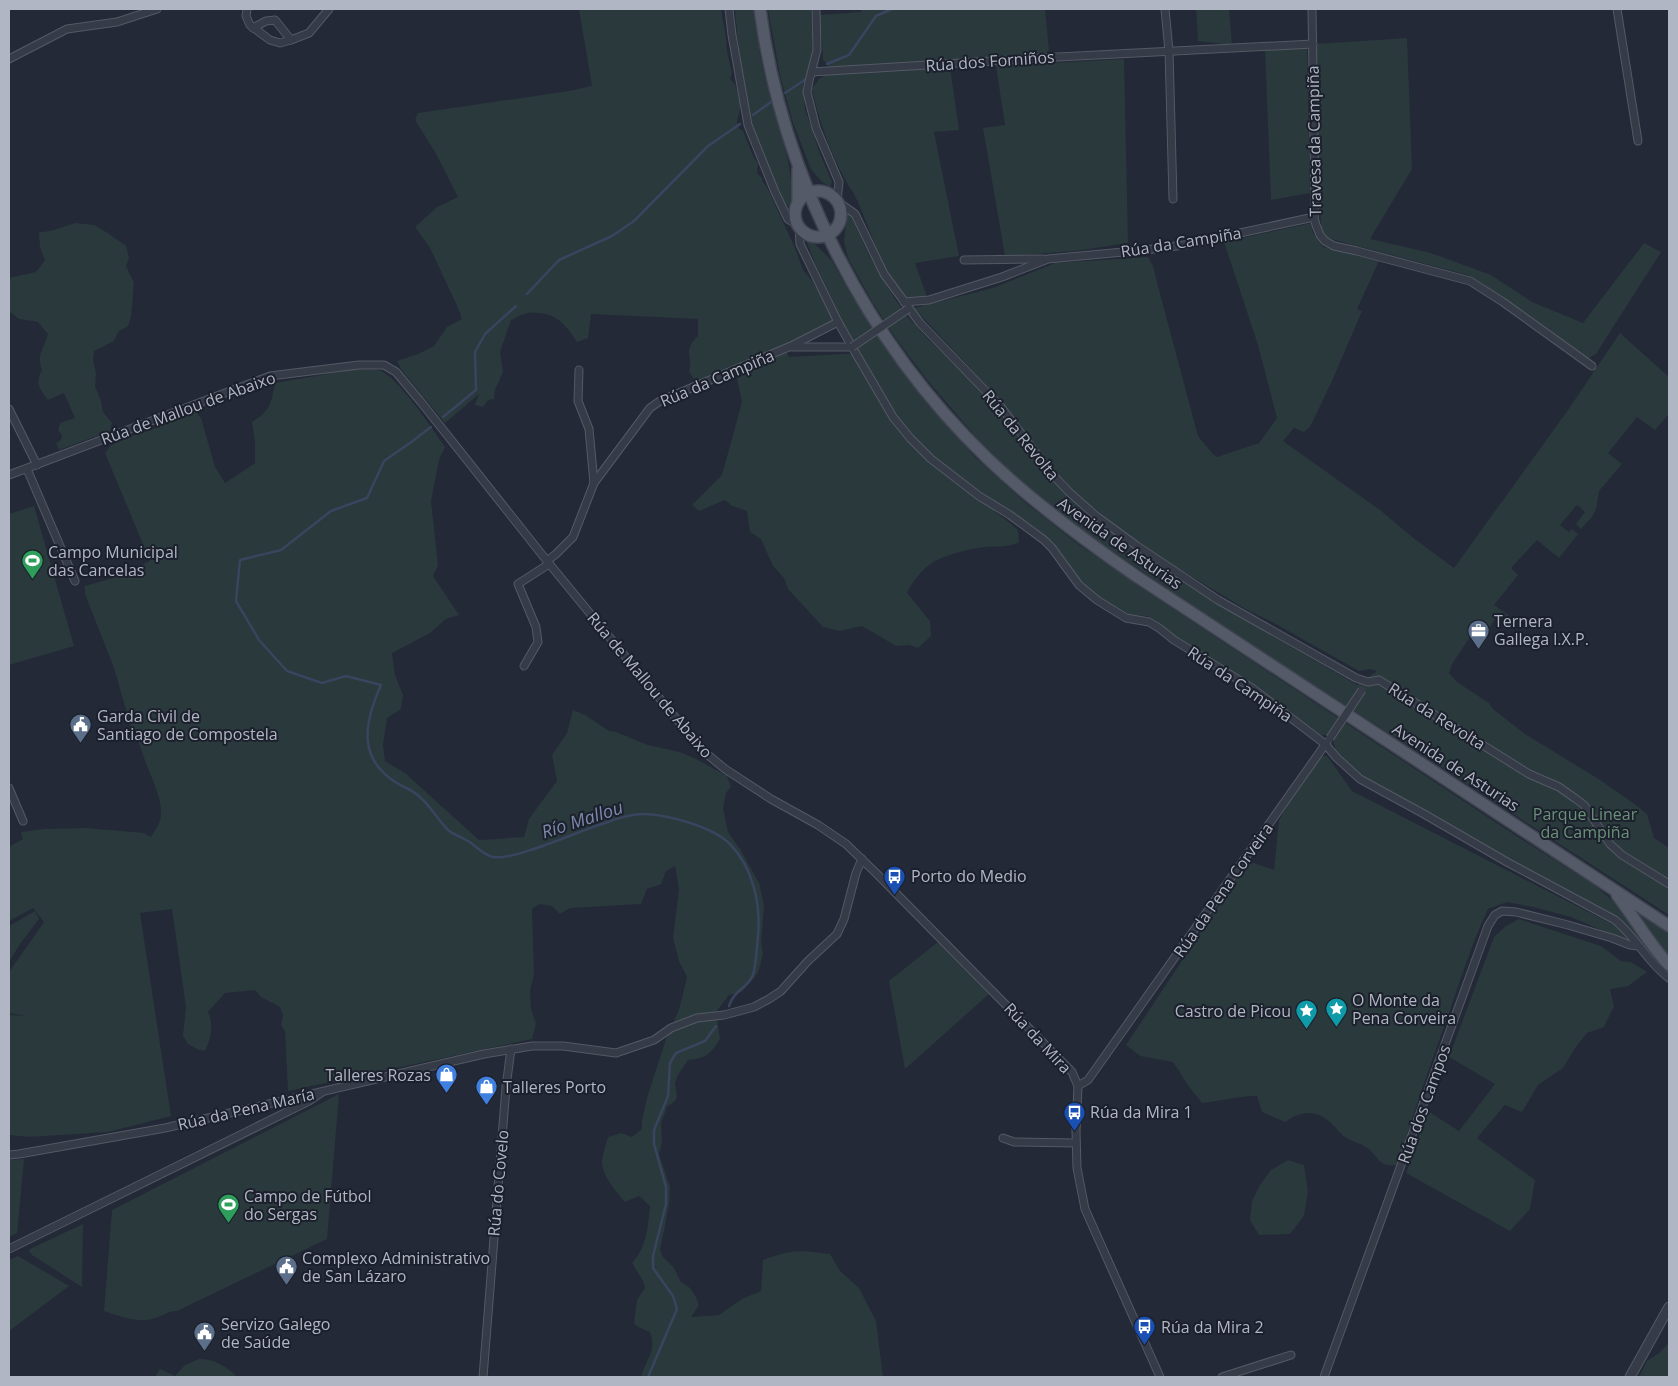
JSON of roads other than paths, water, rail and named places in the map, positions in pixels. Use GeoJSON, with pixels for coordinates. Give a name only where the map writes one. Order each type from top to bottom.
{"type":"FeatureCollection","features":[{"type":"Feature","properties":{"kind":"main road"},"geometry":{"type":"LineString","coordinates":[[760,9],[780,106],[798,163],[810,192],[832,231],[838,256]]}},
{"type":"Feature","properties":{"kind":"main road"},"geometry":{"type":"LineString","coordinates":[[798,163],[810,178],[837,201],[840,209],[840,217],[832,231],[813,236]]}},
{"type":"Feature","properties":{"kind":"main road"},"geometry":{"type":"LineString","coordinates":[[798,163],[798,202],[795,216],[799,226],[804,232],[813,236],[838,256]]}},
{"type":"Feature","properties":{"kind":"main road"},"geometry":{"type":"LineString","coordinates":[[798,202],[810,192],[826,192]]}},
{"type":"Feature","properties":{"kind":"main road","name":"Avenida de Asturias"},"geometry":{"type":"LineString","coordinates":[[838,256],[872,316],[920,383],[973,444],[1036,503],[1136,576],[1611,888],[1666,922]]}},
{"type":"Feature","properties":{"kind":"main road"},"geometry":{"type":"LineString","coordinates":[[1611,888],[1634,916],[1654,948],[1669,965]]}},
{"type":"Feature","properties":{"kind":"street"},"geometry":{"type":"LineString","coordinates":[[9,59],[67,29],[117,22],[157,9]]}},
{"type":"Feature","properties":{"kind":"street"},"geometry":{"type":"LineString","coordinates":[[247,9],[247,20],[253,28],[264,37],[275,42],[292,40],[309,33],[329,9]]}},
{"type":"Feature","properties":{"kind":"street"},"geometry":{"type":"LineString","coordinates":[[729,9],[733,44],[748,125],[774,192],[788,218],[799,226],[800,244],[838,322],[852,346]]}},
{"type":"Feature","properties":{"kind":"street"},"geometry":{"type":"LineString","coordinates":[[816,9],[817,50],[808,82],[808,92],[816,128],[839,182],[837,201]]}},
{"type":"Feature","properties":{"kind":"street"},"geometry":{"type":"LineString","coordinates":[[1165,9],[1169,51],[1173,199]]}},
{"type":"Feature","properties":{"kind":"street","name":"Travesa da Campiña"},"geometry":{"type":"LineString","coordinates":[[1312,9],[1314,217],[1320,235],[1325,241],[1334,246],[1470,281],[1503,302],[1592,366]]}},
{"type":"Feature","properties":{"kind":"street"},"geometry":{"type":"LineString","coordinates":[[1617,9],[1638,141]]}},
{"type":"Feature","properties":{"kind":"street"},"geometry":{"type":"LineString","coordinates":[[253,28],[266,21],[275,20],[292,40]]}},
{"type":"Feature","properties":{"kind":"street","name":"Rúa dos Forniños"},"geometry":{"type":"LineString","coordinates":[[812,72],[1312,44]]}},
{"type":"Feature","properties":{"kind":"street","name":"Rúa da Revolta"},"geometry":{"type":"LineString","coordinates":[[837,201],[855,214],[884,274],[920,323],[1001,407],[1062,486],[1096,516],[1165,566],[1218,600],[1356,678],[1368,682],[1379,680],[1529,774],[1559,787],[1584,805],[1610,844],[1622,855],[1669,884]]}},
{"type":"Feature","properties":{"kind":"street","name":"Rúa da Campiña"},"geometry":{"type":"LineString","coordinates":[[964,260],[1048,259],[1145,250],[1184,245],[1314,217]]}},
{"type":"Feature","properties":{"kind":"street","name":"Rúa da Campiña"},"geometry":{"type":"LineString","coordinates":[[791,346],[852,346],[906,305],[929,300],[1002,277],[1048,259]]}},
{"type":"Feature","properties":{"kind":"street","name":"Rúa da Campiña"},"geometry":{"type":"LineString","coordinates":[[548,563],[572,537],[594,483],[650,408],[660,401],[791,346],[838,322]]}},
{"type":"Feature","properties":{"kind":"street","name":"Rúa da Campiña"},"geometry":{"type":"LineString","coordinates":[[852,346],[893,417],[910,438],[931,459],[954,477],[1044,540],[1079,585],[1118,614],[1149,622],[1236,677],[1328,741],[1337,758],[1360,779],[1506,862],[1615,920],[1625,928],[1653,965],[1669,978]]}},
{"type":"Feature","properties":{"kind":"street","name":"Rúa de Mallou de Abaixo"},"geometry":{"type":"LineString","coordinates":[[37,465],[270,376],[359,365],[384,365],[396,372],[421,402],[548,563],[702,750],[725,769],[846,844],[862,859]]}},
{"type":"Feature","properties":{"kind":"street"},"geometry":{"type":"LineString","coordinates":[[579,370],[578,401],[589,429],[594,483]]}},
{"type":"Feature","properties":{"kind":"street"},"geometry":{"type":"LineString","coordinates":[[9,409],[37,465],[9,475]]}},
{"type":"Feature","properties":{"kind":"street"},"geometry":{"type":"LineString","coordinates":[[28,469],[74,581]]}},
{"type":"Feature","properties":{"kind":"street"},"geometry":{"type":"LineString","coordinates":[[524,666],[538,642],[536,627],[518,584],[548,563]]}},
{"type":"Feature","properties":{"kind":"street","name":"Rúa da Pena Corveira"},"geometry":{"type":"LineString","coordinates":[[1078,1086],[1088,1080],[1368,682]]}},
{"type":"Feature","properties":{"kind":"street"},"geometry":{"type":"LineString","coordinates":[[9,788],[23,821]]}},
{"type":"Feature","properties":{"kind":"street","name":"Rúa da Pena María"},"geometry":{"type":"LineString","coordinates":[[9,1155],[164,1128],[511,1049],[532,1046],[563,1046],[616,1053],[654,1040],[671,1028],[697,1018],[724,1015],[754,1007],[770,1000],[781,991],[808,961],[837,934],[844,919],[856,873],[862,859]]}},
{"type":"Feature","properties":{"kind":"street","name":"Rúa da Mira"},"geometry":{"type":"LineString","coordinates":[[862,859],[1072,1072],[1078,1086],[1077,1168],[1085,1208],[1160,1377]]}},
{"type":"Feature","properties":{"kind":"street","name":"Rúa dos Campos"},"geometry":{"type":"LineString","coordinates":[[1324,1377],[1488,926],[1496,915],[1502,911],[1516,912],[1638,946]]}},
{"type":"Feature","properties":{"kind":"street","name":"Rúa do Covelo"},"geometry":{"type":"LineString","coordinates":[[483,1377],[506,1086],[511,1049]]}},
{"type":"Feature","properties":{"kind":"street"},"geometry":{"type":"LineString","coordinates":[[9,1249],[300,1106],[320,1094],[321,1091]]}},
{"type":"Feature","properties":{"kind":"street"},"geometry":{"type":"LineString","coordinates":[[1003,1138],[1014,1142],[1076,1143]]}},
{"type":"Feature","properties":{"kind":"street"},"geometry":{"type":"LineString","coordinates":[[1630,1377],[1669,1307]]}},
{"type":"Feature","properties":{"kind":"street"},"geometry":{"type":"LineString","coordinates":[[1222,1377],[1291,1355]]}},
{"type":"Feature","properties":{"kind":"waterway"},"geometry":{"type":"LineString","coordinates":[[827,64],[849,55],[876,16],[892,9]]}},
{"type":"Feature","properties":{"kind":"waterway"},"geometry":{"type":"LineString","coordinates":[[785,93],[806,79]]}},
{"type":"Feature","properties":{"kind":"waterway"},"geometry":{"type":"LineString","coordinates":[[753,115],[771,102]]}},
{"type":"Feature","properties":{"kind":"waterway"},"geometry":{"type":"LineString","coordinates":[[527,294],[559,260],[612,236],[634,221],[708,146],[740,124]]}},
{"type":"Feature","properties":{"kind":"waterway"},"geometry":{"type":"LineString","coordinates":[[443,417],[476,390],[475,352],[485,334],[516,306]]}},
{"type":"Feature","properties":{"kind":"waterway","name":"Río Mallou"},"geometry":{"type":"LineString","coordinates":[[431,427],[384,461],[367,498],[331,511],[281,550],[240,560],[236,601],[259,640],[287,671],[322,683],[346,676],[381,685],[370,714],[368,728],[368,742],[377,766],[387,776],[419,796],[448,830],[468,841],[487,855],[503,857],[516,854],[614,820],[641,814],[666,817],[702,827],[730,844],[750,875],[757,899],[759,924],[753,973],[750,981],[734,996],[729,1006]]}},
{"type":"Feature","properties":{"kind":"waterway","name":"Río Mallou"},"geometry":{"type":"LineString","coordinates":[[648,1377],[677,1309],[673,1296],[653,1268],[653,1256],[666,1204],[666,1187],[654,1144],[654,1130],[668,1096],[670,1063],[676,1053],[705,1041],[716,1026]]}},
{"type":"Feature","properties":{"kind":"place","name":"Campo Municipal das Cancelas"},"geometry":{"type":"Point","coordinates":[32,580]}},
{"type":"Feature","properties":{"kind":"place","name":"Ternera Gallega l.X.P."},"geometry":{"type":"Point","coordinates":[1478,649]}},
{"type":"Feature","properties":{"kind":"place","name":"Garda Civil de Santiago de Compostela"},"geometry":{"type":"Point","coordinates":[81,744]}},
{"type":"Feature","properties":{"kind":"place","name":"Porto do Medio"},"geometry":{"type":"Point","coordinates":[895,895]}},
{"type":"Feature","properties":{"kind":"place","name":"O Monte da Pena Corveira"},"geometry":{"type":"Point","coordinates":[1336,1028]}},
{"type":"Feature","properties":{"kind":"place","name":"Castro de Picou"},"geometry":{"type":"Point","coordinates":[1307,1030]}},
{"type":"Feature","properties":{"kind":"place","name":"Talleres Rozas"},"geometry":{"type":"Point","coordinates":[447,1094]}},
{"type":"Feature","properties":{"kind":"place","name":"Talleres Porto"},"geometry":{"type":"Point","coordinates":[487,1106]}},
{"type":"Feature","properties":{"kind":"place","name":"Rúa da Mira 1"},"geometry":{"type":"Point","coordinates":[1074,1131]}},
{"type":"Feature","properties":{"kind":"place","name":"Campo de Fútbol do Sergas"},"geometry":{"type":"Point","coordinates":[228,1224]}},
{"type":"Feature","properties":{"kind":"place","name":"Complexo Administrativo de San Lázaro"},"geometry":{"type":"Point","coordinates":[286,1286]}},
{"type":"Feature","properties":{"kind":"place","name":"Rúa da Mira 2"},"geometry":{"type":"Point","coordinates":[1145,1346]}},
{"type":"Feature","properties":{"kind":"place","name":"Servizo Galego de Saúde"},"geometry":{"type":"Point","coordinates":[205,1352]}},
{"type":"Feature","properties":{"kind":"park label","name":"Parque Linear da Campiña"},"geometry":{"type":"Point","coordinates":[1585,823]}}]}
